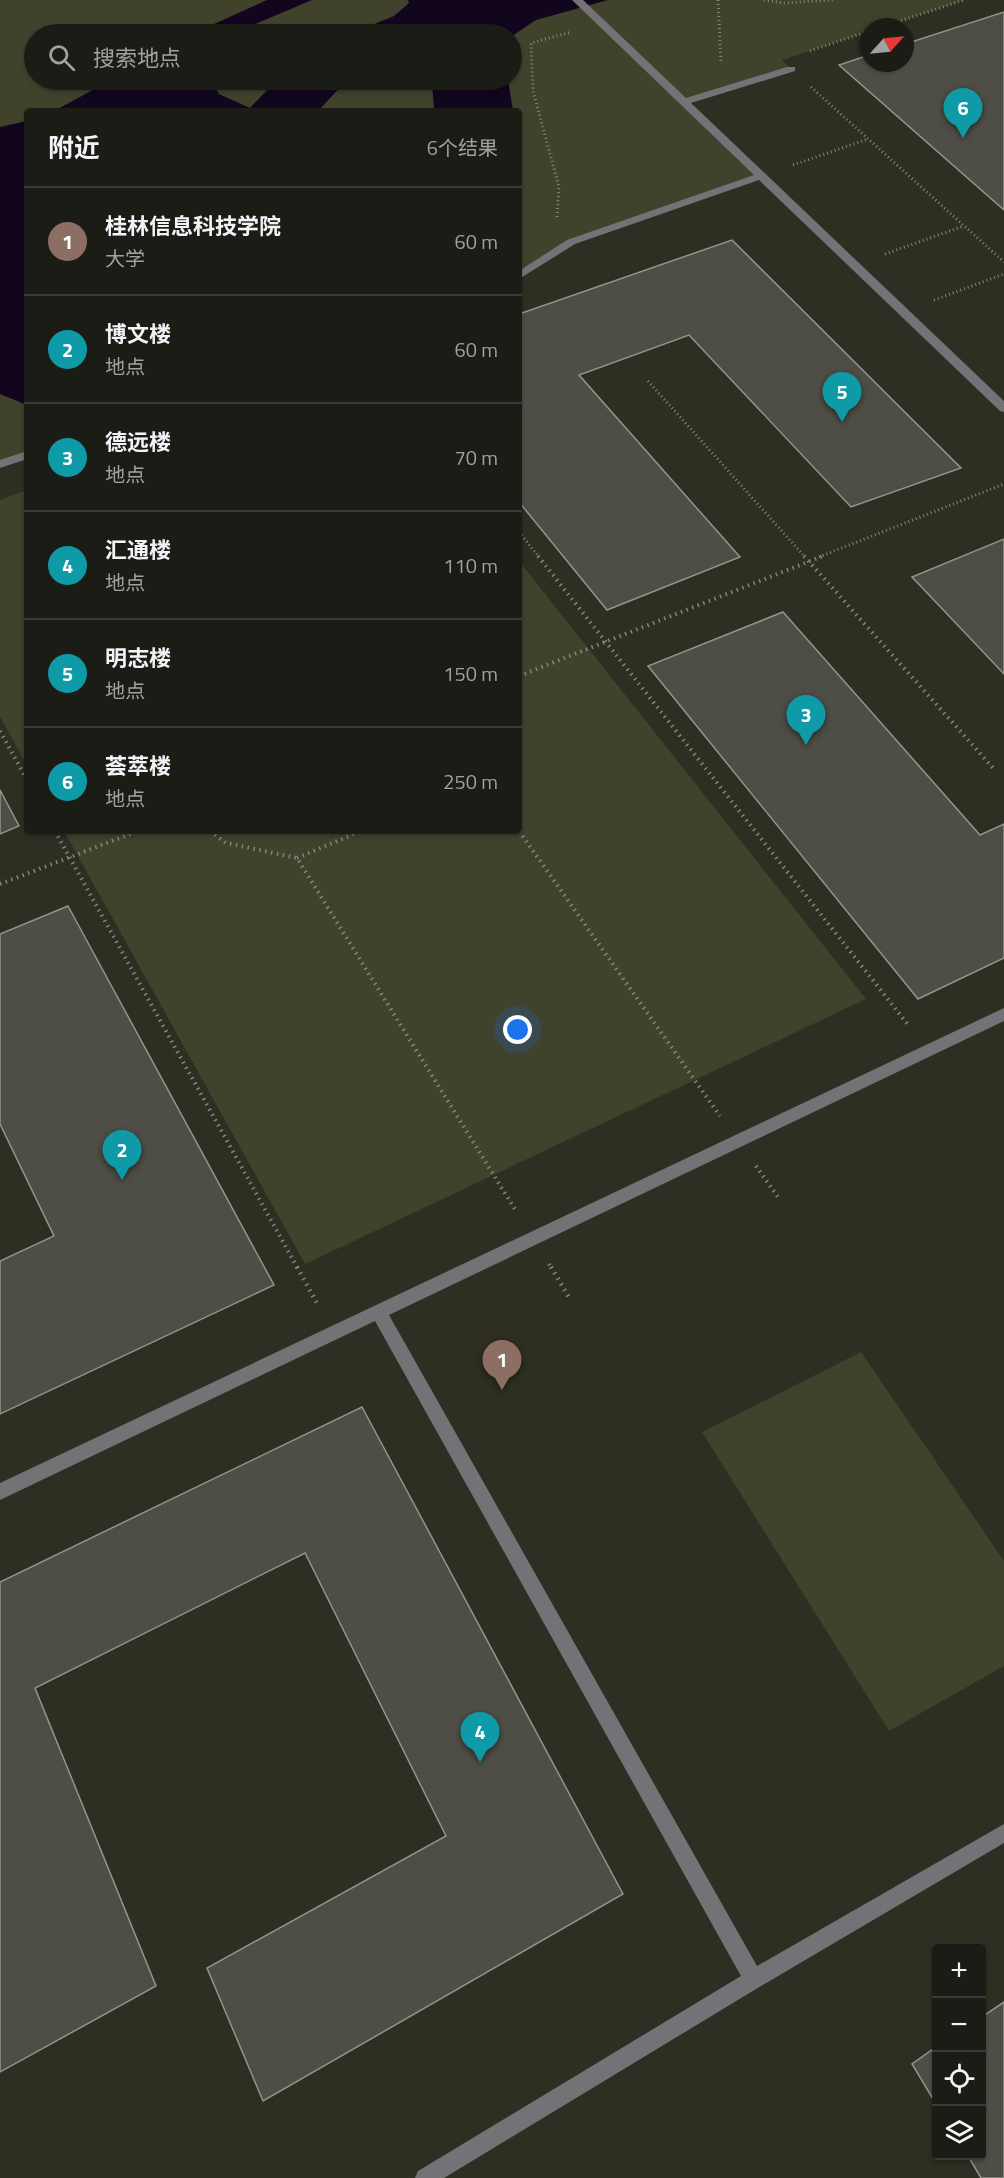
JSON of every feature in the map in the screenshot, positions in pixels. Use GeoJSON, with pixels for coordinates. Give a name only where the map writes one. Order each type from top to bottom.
{"type":"FeatureCollection","features":[{"type":"Feature","properties":{"kind":"lane"},"geometry":{"type":"LineString","coordinates":[[577,0],[1004,408]]}},
{"type":"Feature","properties":{"kind":"lane"},"geometry":{"type":"LineString","coordinates":[[684,102],[791,69]]}},
{"type":"Feature","properties":{"kind":"lane"},"geometry":{"type":"LineString","coordinates":[[522,274],[571,242],[761,176]]}},
{"type":"Feature","properties":{"kind":"lane"},"geometry":{"type":"LineString","coordinates":[[0,464],[24,456]]}},
{"type":"Feature","properties":{"kind":"lane"},"geometry":{"type":"LineString","coordinates":[[0,1492],[1004,1014]]}},
{"type":"Feature","properties":{"kind":"lane"},"geometry":{"type":"LineString","coordinates":[[378,1311],[754,1979]]}},
{"type":"Feature","properties":{"kind":"lane"},"geometry":{"type":"LineString","coordinates":[[425,2178],[754,1979],[1004,1833]]}},
{"type":"Feature","properties":{"kind":"path"},"geometry":{"type":"LineString","coordinates":[[718,0],[722,90]]}},
{"type":"Feature","properties":{"kind":"path"},"geometry":{"type":"LineString","coordinates":[[764,0],[784,3],[833,0]]}},
{"type":"Feature","properties":{"kind":"path"},"geometry":{"type":"LineString","coordinates":[[909,18],[964,0]]}},
{"type":"Feature","properties":{"kind":"path"},"geometry":{"type":"LineString","coordinates":[[555,253],[559,187],[533,91],[531,43],[602,23]]}},
{"type":"Feature","properties":{"kind":"path"},"geometry":{"type":"LineString","coordinates":[[860,34],[781,60],[1004,262]]}},
{"type":"Feature","properties":{"kind":"path"},"geometry":{"type":"LineString","coordinates":[[761,176],[868,139]]}},
{"type":"Feature","properties":{"kind":"path"},"geometry":{"type":"LineString","coordinates":[[855,266],[964,226]]}},
{"type":"Feature","properties":{"kind":"path"},"geometry":{"type":"LineString","coordinates":[[902,311],[1004,274]]}},
{"type":"Feature","properties":{"kind":"path"},"geometry":{"type":"LineString","coordinates":[[648,381],[994,769]]}},
{"type":"Feature","properties":{"kind":"path"},"geometry":{"type":"LineString","coordinates":[[522,675],[1004,484]]}},
{"type":"Feature","properties":{"kind":"path"},"geometry":{"type":"LineString","coordinates":[[522,536],[928,1050]]}},
{"type":"Feature","properties":{"kind":"path"},"geometry":{"type":"LineString","coordinates":[[0,731],[24,775]]}},
{"type":"Feature","properties":{"kind":"path"},"geometry":{"type":"LineString","coordinates":[[57,834],[334,1332]]}},
{"type":"Feature","properties":{"kind":"path"},"geometry":{"type":"LineString","coordinates":[[0,884],[130,834]]}},
{"type":"Feature","properties":{"kind":"path"},"geometry":{"type":"LineString","coordinates":[[214,834],[226,843],[297,858],[354,834]]}},
{"type":"Feature","properties":{"kind":"path"},"geometry":{"type":"LineString","coordinates":[[521,834],[778,1197]]}},
{"type":"Feature","properties":{"kind":"path"},"geometry":{"type":"LineString","coordinates":[[297,858],[570,1299]]}},
{"type":"Feature","properties":{"kind":"shaded area"},"geometry":{"type":"Polygon","coordinates":[[[0,0],[1004,0],[1004,2178],[0,2178],[0,0]]]}},
{"type":"Feature","properties":{"kind":"shaded area"},"geometry":{"type":"Polygon","coordinates":[[[0,0],[964,0],[909,18],[860,18],[860,34],[782,60],[791,69],[684,102],[761,176],[571,242],[522,274],[522,108],[24,108],[24,456],[0,464],[0,0]]]}},
{"type":"Feature","properties":{"kind":"shaded area"},"geometry":{"type":"Polygon","coordinates":[[[267,0],[312,0],[255,24],[214,24],[267,0]]]}},
{"type":"Feature","properties":{"kind":"shaded area"},"geometry":{"type":"Polygon","coordinates":[[[408,0],[608,0],[536,20],[522,29],[522,24],[374,24],[394,16],[409,3],[408,0]]]}},
{"type":"Feature","properties":{"kind":"shaded area"},"geometry":{"type":"Polygon","coordinates":[[[93,90],[217,90],[219,94],[250,108],[60,108],[93,90]]]}},
{"type":"Feature","properties":{"kind":"shaded area"},"geometry":{"type":"Polygon","coordinates":[[[267,90],[338,90],[321,108],[250,108],[267,90]]]}},
{"type":"Feature","properties":{"kind":"shaded area"},"geometry":{"type":"Polygon","coordinates":[[[433,90],[510,90],[513,108],[434,108],[433,90]]]}},
{"type":"Feature","properties":{"kind":"shaded area"},"geometry":{"type":"Polygon","coordinates":[[[24,122],[24,404],[0,394],[0,127],[24,122]]]}},
{"type":"Feature","properties":{"kind":"shaded area"},"geometry":{"type":"Polygon","coordinates":[[[24,491],[24,760],[0,717],[0,500],[24,491]]]}},
{"type":"Feature","properties":{"kind":"shaded area"},"geometry":{"type":"Polygon","coordinates":[[[522,565],[866,999],[305,1264],[66,834],[522,834],[522,565]]]}},
{"type":"Feature","properties":{"kind":"shaded area"},"geometry":{"type":"Polygon","coordinates":[[[861,1352],[1004,1561],[1004,1666],[889,1731],[702,1432],[861,1352]]]}},
{"type":"Feature","properties":{"kind":"building"},"geometry":{"type":"Polygon","coordinates":[[[1004,12],[1004,210],[839,65],[860,58],[860,72],[914,72],[914,41],[1004,12]]]}},
{"type":"Feature","properties":{"kind":"building"},"geometry":{"type":"Polygon","coordinates":[[[732,240],[961,468],[851,507],[689,335],[579,375],[740,557],[607,610],[522,506],[522,313],[732,240]]]}},
{"type":"Feature","properties":{"kind":"building"},"geometry":{"type":"Polygon","coordinates":[[[1004,539],[1004,674],[912,577],[1004,539]]]}},
{"type":"Feature","properties":{"kind":"building"},"geometry":{"type":"Polygon","coordinates":[[[783,612],[980,835],[1004,824],[1004,958],[918,999],[648,666],[783,612]]]}},
{"type":"Feature","properties":{"kind":"building"},"geometry":{"type":"Polygon","coordinates":[[[0,790],[19,826],[0,834],[0,790]]]}},
{"type":"Feature","properties":{"kind":"building"},"geometry":{"type":"Polygon","coordinates":[[[68,906],[274,1285],[0,1414],[0,1261],[54,1236],[0,1124],[0,934],[68,906]]]}},
{"type":"Feature","properties":{"kind":"building"},"geometry":{"type":"Polygon","coordinates":[[[362,1407],[623,1894],[263,2101],[207,1968],[446,1836],[305,1553],[35,1688],[156,1986],[0,2072],[0,1582],[362,1407]]]}},
{"type":"Feature","properties":{"kind":"building"},"geometry":{"type":"Polygon","coordinates":[[[1004,2002],[1004,2178],[981,2178],[970,2160],[986,2160],[986,2014],[1004,2002]]]}},
{"type":"Feature","properties":{"kind":"building"},"geometry":{"type":"Polygon","coordinates":[[[932,2050],[932,2097],[912,2064],[932,2050]]]}},
{"type":"Feature","properties":{"kind":"place","name":"荟萃楼"},"geometry":{"type":"Point","coordinates":[963,138]}},
{"type":"Feature","properties":{"kind":"place","name":"明志楼"},"geometry":{"type":"Point","coordinates":[842,422]}},
{"type":"Feature","properties":{"kind":"place","name":"德远楼"},"geometry":{"type":"Point","coordinates":[806,745]}},
{"type":"Feature","properties":{"kind":"place","name":"博文楼"},"geometry":{"type":"Point","coordinates":[122,1180]}},
{"type":"Feature","properties":{"kind":"place","name":"桂林信息科技学院"},"geometry":{"type":"Point","coordinates":[502,1390]}},
{"type":"Feature","properties":{"kind":"place","name":"汇通楼"},"geometry":{"type":"Point","coordinates":[480,1762]}}]}
